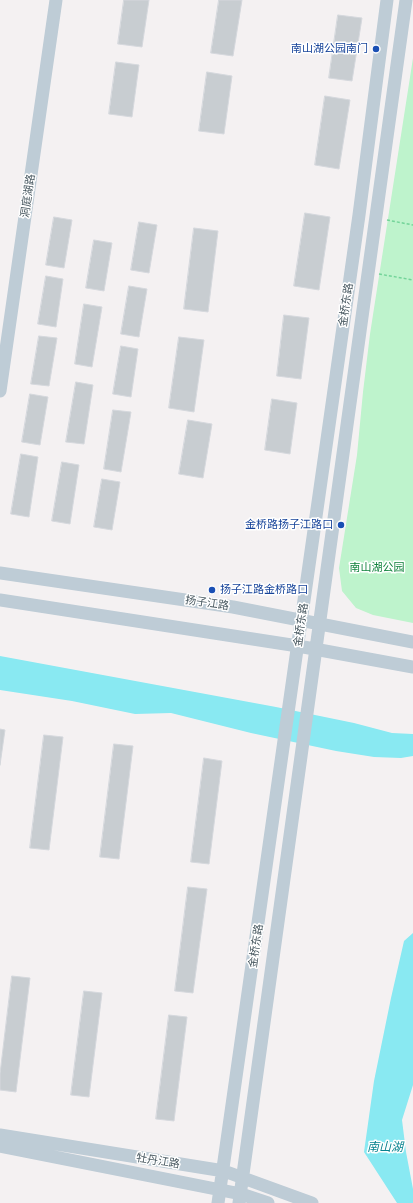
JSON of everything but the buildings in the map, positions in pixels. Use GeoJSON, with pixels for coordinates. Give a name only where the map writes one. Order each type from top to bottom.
{"type":"FeatureCollection","features":[{"type":"Feature","properties":{"kind":"street","name":"洞庭湖路"},"geometry":{"type":"LineString","coordinates":[[0,391],[56,0]]}},
{"type":"Feature","properties":{"kind":"street","name":"金桥东路"},"geometry":{"type":"LineString","coordinates":[[219,1197],[291,703],[301,621],[359,216],[387,0]]}},
{"type":"Feature","properties":{"kind":"street","name":"金桥东路"},"geometry":{"type":"LineString","coordinates":[[240,1199],[406,0]]}},
{"type":"Feature","properties":{"kind":"street","name":"扬子江路"},"geometry":{"type":"LineString","coordinates":[[0,573],[233,607],[413,642]]}},
{"type":"Feature","properties":{"kind":"street"},"geometry":{"type":"LineString","coordinates":[[0,600],[317,649],[413,667]]}},
{"type":"Feature","properties":{"kind":"street","name":"牡丹江路"},"geometry":{"type":"LineString","coordinates":[[0,1135],[224,1171],[312,1203]]}},
{"type":"Feature","properties":{"kind":"street","name":"牡丹江路"},"geometry":{"type":"LineString","coordinates":[[0,1146],[219,1197],[268,1203]]}},
{"type":"Feature","properties":{"kind":"path"},"geometry":{"type":"LineString","coordinates":[[375,273],[413,280]]}},
{"type":"Feature","properties":{"kind":"green space","name":"南山湖公园"},"geometry":{"type":"Polygon","coordinates":[[[413,58],[413,623],[373,615],[356,608],[342,591],[339,568],[357,455],[370,334],[413,58]]]}},
{"type":"Feature","properties":{"kind":"water"},"geometry":{"type":"Polygon","coordinates":[[[0,656],[276,707],[354,723],[392,733],[413,734],[413,756],[401,758],[374,757],[336,751],[251,733],[171,713],[135,714],[72,701],[0,690],[0,656]]]}},
{"type":"Feature","properties":{"kind":"water","name":"南山湖"},"geometry":{"type":"Polygon","coordinates":[[[413,933],[413,1085],[402,1120],[413,1189],[413,1203],[397,1203],[364,1152],[374,1081],[391,998],[404,941],[413,933]]]}},
{"type":"Feature","properties":{"kind":"place","name":"南山湖公园南门"},"geometry":{"type":"Point","coordinates":[376,49]}},
{"type":"Feature","properties":{"kind":"place","name":"金桥路扬子江路口"},"geometry":{"type":"Point","coordinates":[341,525]}},
{"type":"Feature","properties":{"kind":"place","name":"扬子江路金桥路口"},"geometry":{"type":"Point","coordinates":[212,590]}}]}
